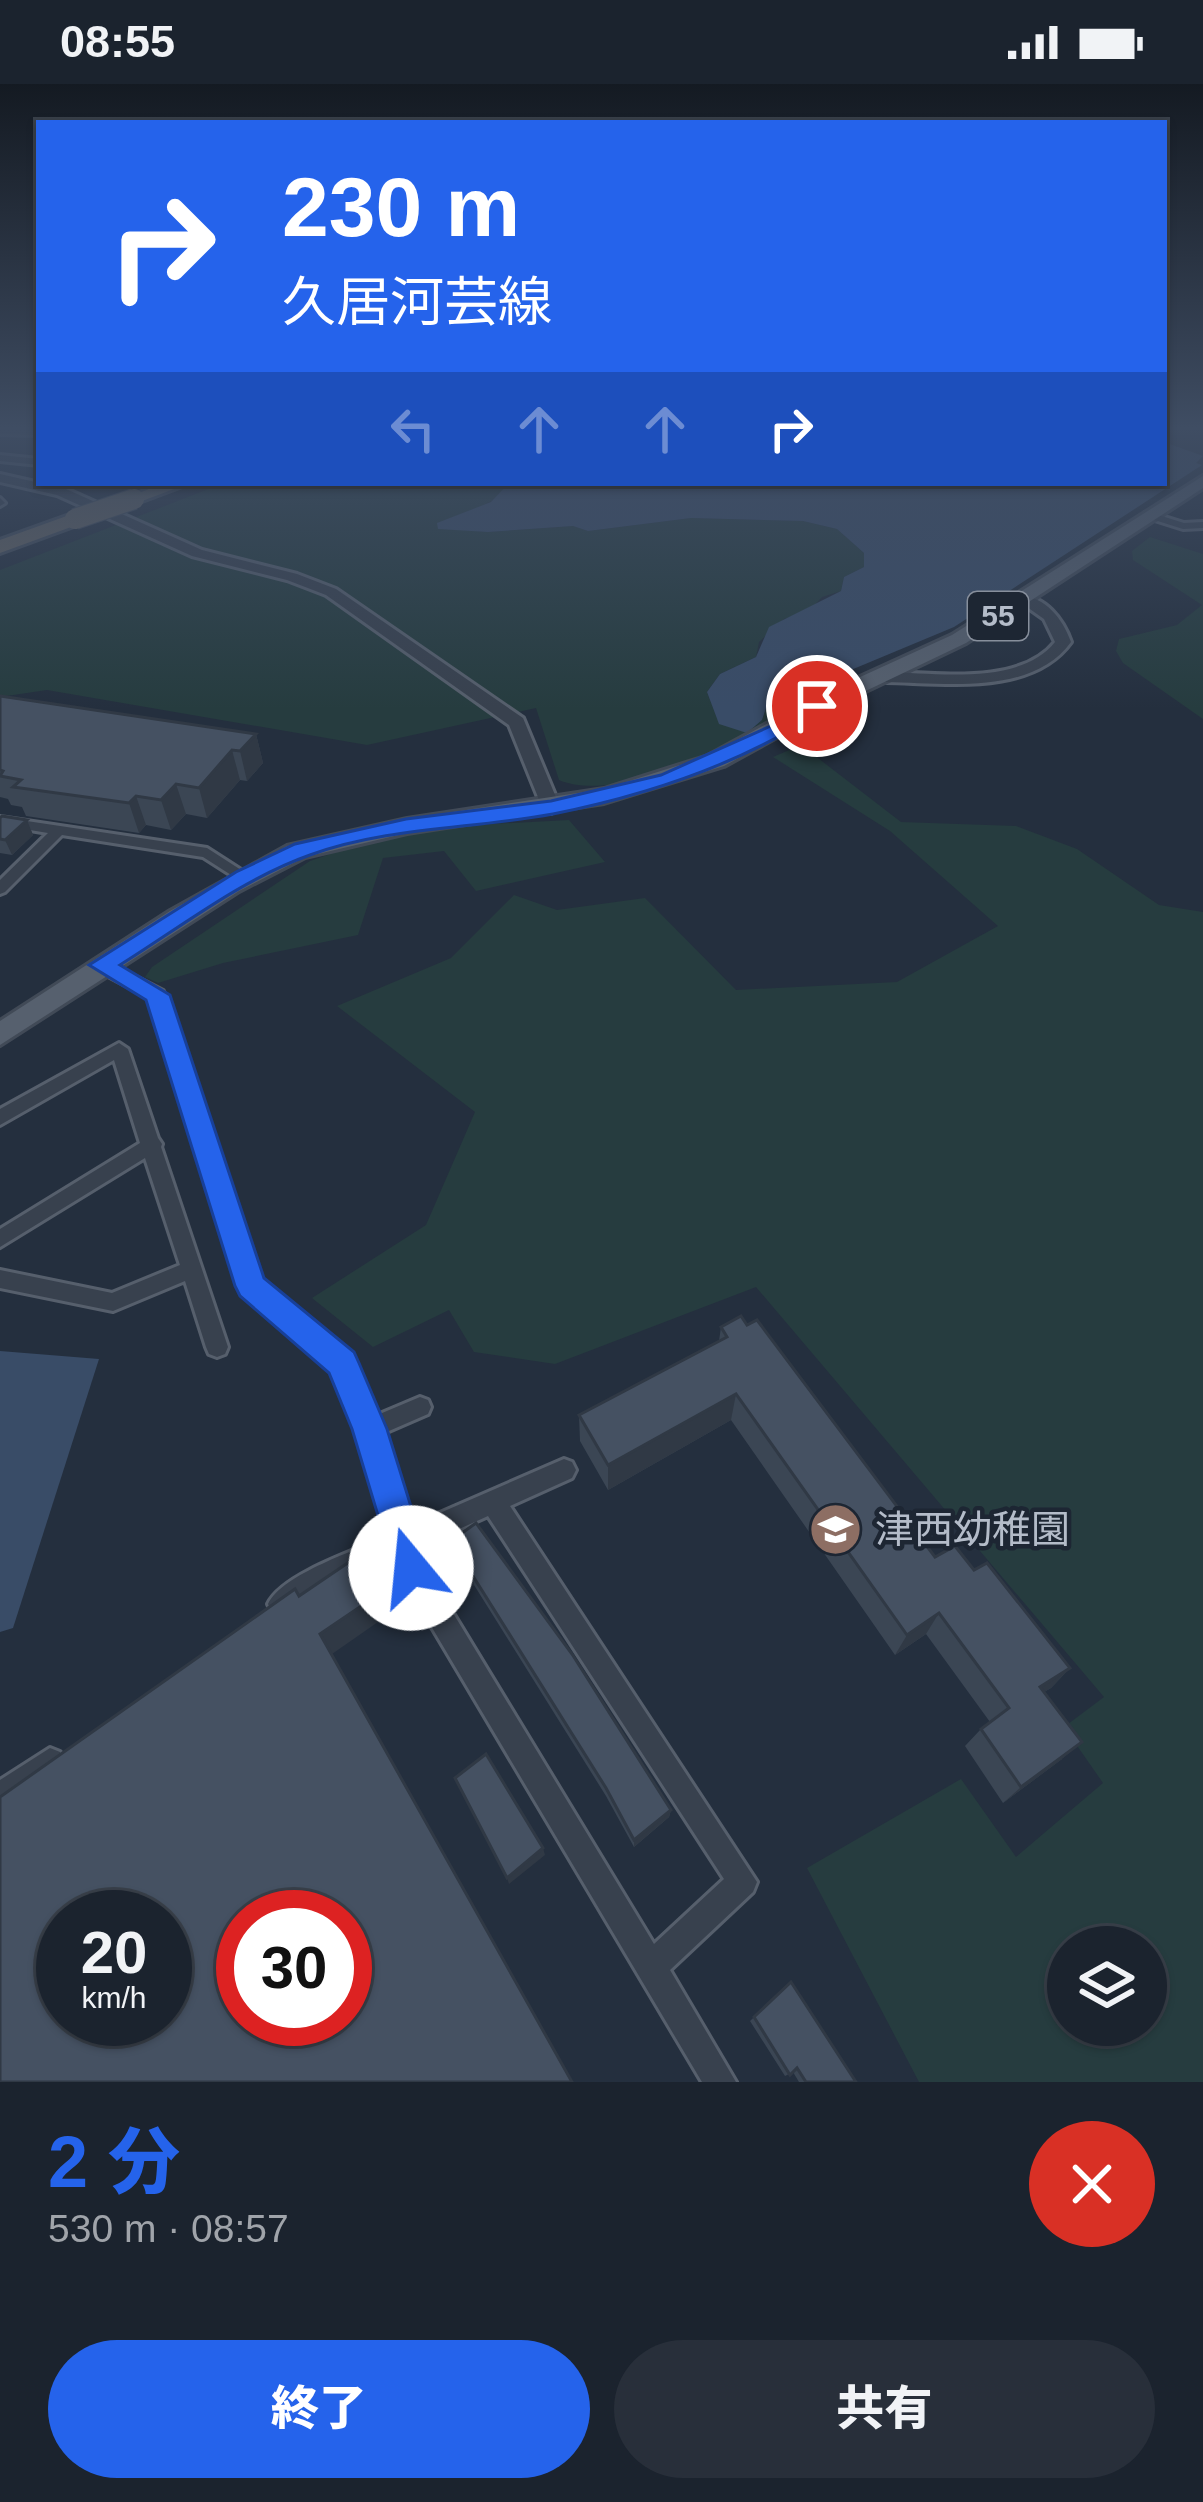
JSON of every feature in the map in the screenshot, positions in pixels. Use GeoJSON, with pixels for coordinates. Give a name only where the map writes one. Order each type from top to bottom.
{"type":"FeatureCollection","features":[{"type":"Feature","properties":{"kind":"highway"},"geometry":{"type":"LineString","coordinates":[[0,547],[64,523]]}},
{"type":"Feature","properties":{"kind":"main road","name":"55"},"geometry":{"type":"LineString","coordinates":[[0,1035],[101,965],[244,877],[303,849],[356,835],[551,808],[700,768],[780,730],[817,706],[886,677],[1025,599],[1137,523]]}},
{"type":"Feature","properties":{"kind":"street"},"geometry":{"type":"LineString","coordinates":[[132,523],[197,554],[292,577],[331,592],[517,722],[551,808]]}},
{"type":"Feature","properties":{"kind":"street"},"geometry":{"type":"LineString","coordinates":[[886,677],[1008,673],[1051,659],[1063,642],[1061,633],[1050,616],[1025,599]]}},
{"type":"Feature","properties":{"kind":"street"},"geometry":{"type":"LineString","coordinates":[[0,821],[207,853],[244,877]]}},
{"type":"Feature","properties":{"kind":"street"},"geometry":{"type":"LineString","coordinates":[[0,889],[58,831]]}},
{"type":"Feature","properties":{"kind":"street"},"geometry":{"type":"LineString","coordinates":[[101,965],[157,995],[251,1286],[342,1363],[369,1429],[411,1568],[720,2082]]}},
{"type":"Feature","properties":{"kind":"street"},"geometry":{"type":"LineString","coordinates":[[0,1118],[119,1048],[217,1347]]}},
{"type":"Feature","properties":{"kind":"street"},"geometry":{"type":"LineString","coordinates":[[0,1239],[153,1144]]}},
{"type":"Feature","properties":{"kind":"street"},"geometry":{"type":"LineString","coordinates":[[0,1280],[113,1302],[192,1269]]}},
{"type":"Feature","properties":{"kind":"street"},"geometry":{"type":"LineString","coordinates":[[369,1429],[420,1407]]}},
{"type":"Feature","properties":{"kind":"street"},"geometry":{"type":"LineString","coordinates":[[252,1624],[310,1584],[564,1470]]}},
{"type":"Feature","properties":{"kind":"street"},"geometry":{"type":"LineString","coordinates":[[493,1502],[743,1882],[653,1964]]}},
{"type":"Feature","properties":{"kind":"street"},"geometry":{"type":"LineString","coordinates":[[0,1796],[77,1743]]}},
{"type":"Feature","properties":{"kind":"green space"},"geometry":{"type":"Polygon","coordinates":[[[120,523],[445,523],[438,528],[488,532],[573,526],[588,531],[649,523],[813,523],[837,529],[864,553],[864,567],[844,577],[841,591],[822,597],[808,612],[784,619],[759,642],[756,657],[720,674],[707,692],[717,718],[747,733],[762,720],[767,705],[795,697],[770,724],[698,762],[607,785],[559,780],[536,708],[367,745],[47,690],[0,697],[0,570],[120,523]]]}},
{"type":"Feature","properties":{"kind":"green space"},"geometry":{"type":"Polygon","coordinates":[[[1150,537],[1203,554],[1203,719],[1123,663],[1116,651],[1119,639],[1177,625],[1202,605],[1133,560],[1132,551],[1150,537]]]}},
{"type":"Feature","properties":{"kind":"green space"},"geometry":{"type":"Polygon","coordinates":[[[801,745],[901,822],[1016,826],[1077,849],[1159,905],[1203,912],[1203,2082],[919,2082],[807,1868],[961,1779],[1016,1857],[1103,1783],[1064,1727],[1104,1697],[756,1287],[555,1364],[474,1352],[449,1310],[373,1347],[312,1298],[426,1225],[475,1112],[337,1006],[451,958],[514,895],[557,910],[645,898],[736,990],[897,982],[998,926],[890,831],[773,757],[801,745]]]}},
{"type":"Feature","properties":{"kind":"green space"},"geometry":{"type":"Polygon","coordinates":[[[569,820],[605,862],[476,891],[444,851],[383,858],[358,935],[223,963],[158,983],[145,977],[152,967],[310,861],[374,839],[472,825],[569,820]]]}},
{"type":"Feature","properties":{"kind":"water"},"geometry":{"type":"Polygon","coordinates":[[[437,523],[649,523],[588,531],[573,526],[488,532],[438,529],[437,523]]]}},
{"type":"Feature","properties":{"kind":"water"},"geometry":{"type":"Polygon","coordinates":[[[813,523],[1113,523],[954,627],[767,705],[762,720],[747,733],[719,724],[707,692],[720,674],[756,657],[769,627],[841,591],[844,577],[864,567],[864,553],[837,529],[813,523]]]}},
{"type":"Feature","properties":{"kind":"water"},"geometry":{"type":"Polygon","coordinates":[[[0,1351],[99,1359],[13,1628],[0,1632],[0,1351]]]}},
{"type":"Feature","properties":{"kind":"building"},"geometry":{"type":"Polygon","coordinates":[[[0,696],[256,734],[240,751],[232,750],[199,788],[176,784],[161,800],[136,796],[129,803],[13,787],[21,780],[0,776],[0,696]]]}},
{"type":"Feature","properties":{"kind":"building"},"geometry":{"type":"Polygon","coordinates":[[[2,816],[27,820],[5,840],[0,839],[2,816]]]}},
{"type":"Feature","properties":{"kind":"building"},"geometry":{"type":"Polygon","coordinates":[[[741,1316],[747,1325],[757,1320],[935,1557],[955,1546],[974,1570],[987,1563],[1070,1668],[1040,1687],[1082,1742],[1021,1787],[981,1729],[1009,1708],[939,1613],[907,1635],[736,1394],[608,1465],[579,1415],[727,1337],[721,1327],[741,1316]]]}},
{"type":"Feature","properties":{"kind":"building"},"geometry":{"type":"Polygon","coordinates":[[[476,1523],[572,1654],[671,1810],[634,1840],[471,1573],[465,1578],[444,1546],[476,1523]]]}},
{"type":"Feature","properties":{"kind":"building"},"geometry":{"type":"Polygon","coordinates":[[[358,1556],[379,1594],[320,1634],[572,2082],[0,2082],[0,1797],[295,1589],[299,1596],[358,1556]]]}},
{"type":"Feature","properties":{"kind":"building"},"geometry":{"type":"Polygon","coordinates":[[[486,1754],[543,1848],[507,1878],[455,1778],[486,1754]]]}},
{"type":"Feature","properties":{"kind":"building"},"geometry":{"type":"Polygon","coordinates":[[[791,1982],[856,2082],[806,2082],[797,2068],[790,2075],[754,2017],[791,1982]]]}},
{"type":"Feature","properties":{"kind":"place","name":"津西幼稚園"},"geometry":{"type":"Point","coordinates":[836,1529]}},
{"type":"Feature","properties":{"kind":"route"},"geometry":{"type":"LineString","coordinates":[[411,1568],[369,1429],[342,1363],[251,1286],[157,995],[101,965],[244,877],[303,849],[406,826],[551,808],[668,779],[780,730],[817,706]]}}]}
